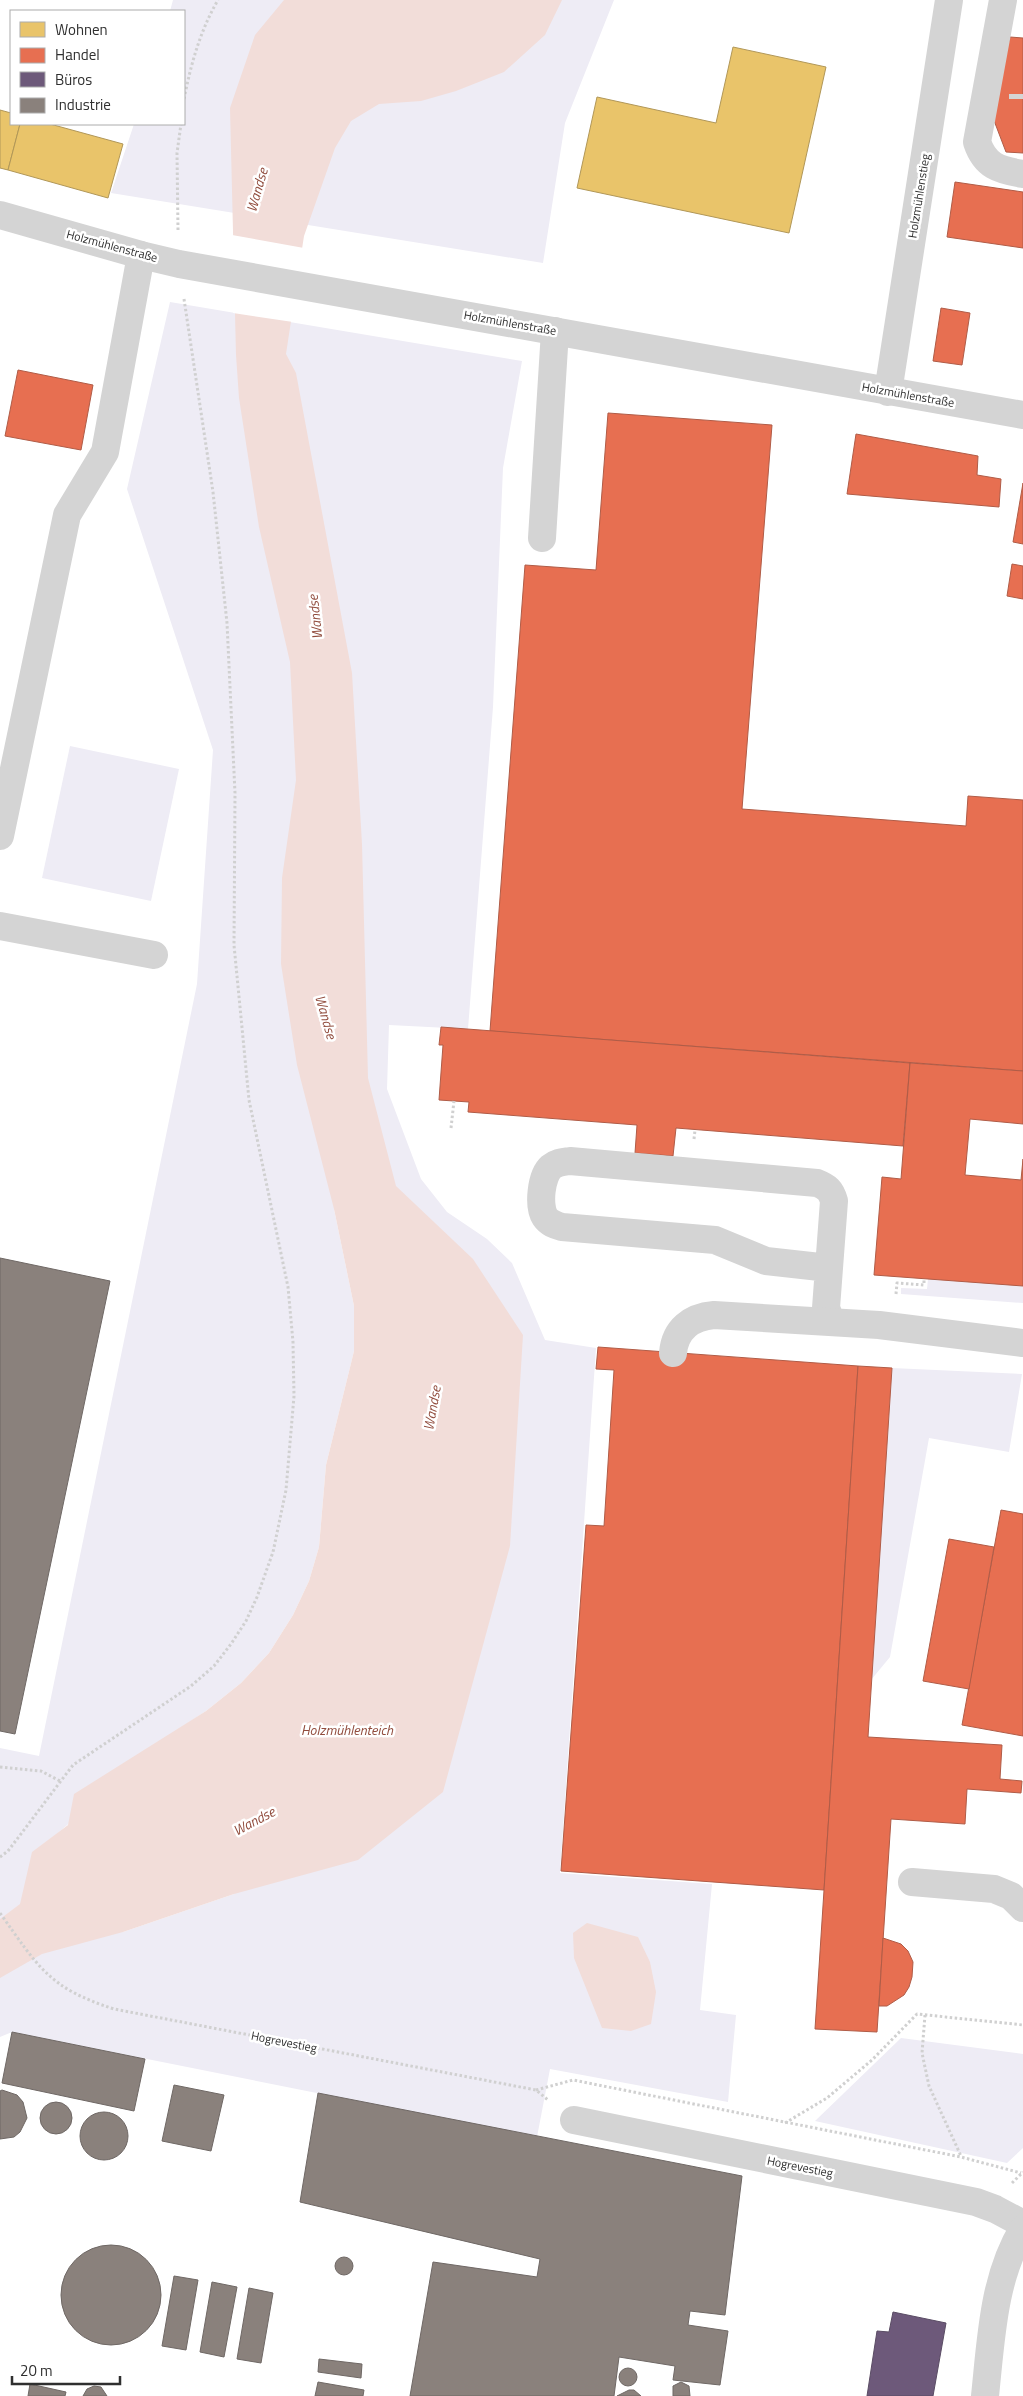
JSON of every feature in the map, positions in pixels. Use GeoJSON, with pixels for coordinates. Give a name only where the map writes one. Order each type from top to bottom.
{"type":"FeatureCollection","features":[{"type":"Feature","properties":{"kind":"street","name":"Holzmühlenstieg"},"geometry":{"type":"LineString","coordinates":[[888,392],[949,0]]}},
{"type":"Feature","properties":{"kind":"street"},"geometry":{"type":"LineString","coordinates":[[1004,0],[976,142],[982,156],[994,166],[1023,174]]}},
{"type":"Feature","properties":{"kind":"street","name":"Holzmühlenstraße"},"geometry":{"type":"LineString","coordinates":[[0,215],[179,264],[1023,416]]}},
{"type":"Feature","properties":{"kind":"street"},"geometry":{"type":"LineString","coordinates":[[0,836],[4,800],[66,515],[105,452],[141,255]]}},
{"type":"Feature","properties":{"kind":"street"},"geometry":{"type":"LineString","coordinates":[[542,538],[555,331]]}},
{"type":"Feature","properties":{"kind":"street"},"geometry":{"type":"LineString","coordinates":[[0,926],[154,956]]}},
{"type":"Feature","properties":{"kind":"street"},"geometry":{"type":"LineString","coordinates":[[829,1268],[766,1261],[715,1240],[562,1227],[552,1224],[544,1216],[541,1205],[544,1177],[549,1169],[557,1163],[570,1161],[818,1183],[826,1186],[832,1193],[834,1201],[829,1268],[826,1308],[831,1321]]}},
{"type":"Feature","properties":{"kind":"street"},"geometry":{"type":"LineString","coordinates":[[673,1353],[676,1338],[682,1328],[696,1318],[704,1316],[831,1321],[1023,1343]]}},
{"type":"Feature","properties":{"kind":"street"},"geometry":{"type":"LineString","coordinates":[[912,1882],[994,1889],[1011,1896],[1023,1908]]}},
{"type":"Feature","properties":{"kind":"street","name":"Hogrevestieg"},"geometry":{"type":"LineString","coordinates":[[574,2120],[976,2202],[1023,2224]]}},
{"type":"Feature","properties":{"kind":"street"},"geometry":{"type":"LineString","coordinates":[[985,2396],[994,2320],[1002,2278],[1014,2244],[1023,2229]]}},
{"type":"Feature","properties":{"kind":"path"},"geometry":{"type":"LineString","coordinates":[[185,94],[192,58],[209,16],[218,0]]}},
{"type":"Feature","properties":{"kind":"path"},"geometry":{"type":"LineString","coordinates":[[0,1857],[8,1851],[73,1765],[191,1686],[214,1666],[246,1620],[257,1597],[273,1552],[286,1490],[294,1396],[293,1342],[288,1287],[249,1100],[234,946],[235,793],[227,623],[213,492],[179,264],[177,153],[181,125]]}},
{"type":"Feature","properties":{"kind":"path"},"geometry":{"type":"LineString","coordinates":[[451,1128],[454,1101]]}},
{"type":"Feature","properties":{"kind":"path"},"geometry":{"type":"LineString","coordinates":[[896,1296],[897,1283],[924,1285],[924,1279]]}},
{"type":"Feature","properties":{"kind":"path"},"geometry":{"type":"LineString","coordinates":[[0,1767],[41,1771],[60,1781]]}},
{"type":"Feature","properties":{"kind":"path","name":"Hogrevestieg"},"geometry":{"type":"LineString","coordinates":[[0,1913],[41,1970],[68,1991],[114,2009],[536,2090],[573,2080],[785,2123]]}},
{"type":"Feature","properties":{"kind":"path"},"geometry":{"type":"LineString","coordinates":[[785,2123],[827,2098],[872,2060],[917,2014],[1023,2025]]}},
{"type":"Feature","properties":{"kind":"path"},"geometry":{"type":"LineString","coordinates":[[926,2015],[922,2052],[929,2086],[961,2157]]}},
{"type":"Feature","properties":{"kind":"path"},"geometry":{"type":"LineString","coordinates":[[785,2123],[961,2157],[1021,2173]]}},
{"type":"Feature","properties":{"kind":"shaded area"},"geometry":{"type":"Polygon","coordinates":[[[173,0],[614,0],[565,123],[543,263],[111,193],[134,125],[185,125],[185,10],[170,10],[173,0]]]}},
{"type":"Feature","properties":{"kind":"shaded area"},"geometry":{"type":"Polygon","coordinates":[[[170,302],[522,361],[503,468],[493,707],[468,1029],[389,1025],[387,1089],[421,1179],[447,1212],[487,1239],[512,1263],[545,1340],[596,1348],[560,1873],[712,1884],[700,2010],[736,2015],[728,2102],[550,2069],[537,2137],[12,2032],[0,2037],[0,1748],[39,1756],[197,984],[213,750],[127,489],[170,302]],[[334,1209],[354,1306],[354,1351],[326,1465],[319,1547],[309,1581],[293,1615],[269,1653],[241,1683],[206,1711],[174,1732],[58,1833],[123,1932],[234,1894],[510,1546],[334,1209]]]}},
{"type":"Feature","properties":{"kind":"shaded area"},"geometry":{"type":"Polygon","coordinates":[[[70,746],[179,769],[151,901],[42,878],[70,746]]]}},
{"type":"Feature","properties":{"kind":"shaded area"},"geometry":{"type":"Polygon","coordinates":[[[928,1279],[1023,1286],[1023,1303],[901,1294],[901,1288],[927,1289],[928,1279]]]}},
{"type":"Feature","properties":{"kind":"shaded area"},"geometry":{"type":"Polygon","coordinates":[[[892,1368],[1022,1374],[1009,1452],[929,1438],[890,1657],[871,1680],[892,1368]]]}},
{"type":"Feature","properties":{"kind":"shaded area"},"geometry":{"type":"Polygon","coordinates":[[[901,2038],[1023,2054],[1023,2148],[1007,2163],[815,2121],[901,2038]]]}},
{"type":"Feature","properties":{"kind":"water"},"geometry":{"type":"Polygon","coordinates":[[[284,0],[562,0],[545,35],[504,72],[456,91],[421,101],[379,104],[351,121],[335,148],[304,236],[286,354],[296,373],[352,673],[362,844],[368,1078],[396,1186],[473,1259],[523,1335],[510,1546],[443,1792],[358,1860],[234,1894],[123,1932],[42,1954],[0,1978],[0,1919],[20,1904],[32,1852],[68,1825],[74,1794],[206,1711],[241,1683],[269,1653],[293,1615],[309,1581],[319,1547],[326,1465],[354,1351],[354,1306],[334,1209],[297,1065],[281,964],[282,878],[296,780],[290,662],[259,527],[239,398],[236,355],[230,108],[255,35],[284,0]]]}},
{"type":"Feature","properties":{"kind":"water"},"geometry":{"type":"Polygon","coordinates":[[[587,1923],[638,1937],[650,1962],[656,1992],[651,2024],[631,2031],[602,2028],[574,1958],[573,1933],[587,1923]]]}},
{"type":"Feature","properties":{"kind":"pier"},"geometry":{"type":"Polygon","coordinates":[[[232,235],[304,248],[293,322],[233,313],[232,235]]]}},
{"type":"Feature","properties":{"kind":"building: Wohnen"},"geometry":{"type":"Polygon","coordinates":[[[733,47],[826,67],[789,233],[577,188],[597,97],[716,123],[733,47]]]}},
{"type":"Feature","properties":{"kind":"building: Wohnen"},"geometry":{"type":"Polygon","coordinates":[[[0,110],[10,113],[10,125],[20,125],[8,170],[0,168],[0,110]]]}},
{"type":"Feature","properties":{"kind":"building: Wohnen"},"geometry":{"type":"Polygon","coordinates":[[[20,125],[54,125],[123,144],[108,198],[8,170],[20,125]]]}},
{"type":"Feature","properties":{"kind":"building: Handel"},"geometry":{"type":"Polygon","coordinates":[[[1010,37],[1023,38],[1023,153],[1006,152],[990,110],[1010,37]]]}},
{"type":"Feature","properties":{"kind":"building: Handel"},"geometry":{"type":"Polygon","coordinates":[[[955,182],[1023,192],[1023,248],[947,237],[955,182]]]}},
{"type":"Feature","properties":{"kind":"building: Handel"},"geometry":{"type":"Polygon","coordinates":[[[941,308],[970,313],[962,365],[933,361],[941,308]]]}},
{"type":"Feature","properties":{"kind":"building: Handel"},"geometry":{"type":"Polygon","coordinates":[[[18,370],[93,385],[81,450],[5,436],[18,370]]]}},
{"type":"Feature","properties":{"kind":"building: Handel"},"geometry":{"type":"Polygon","coordinates":[[[608,413],[772,425],[742,809],[966,826],[968,796],[1023,800],[1023,1071],[490,1031],[525,565],[596,570],[608,413]]]}},
{"type":"Feature","properties":{"kind":"building: Handel"},"geometry":{"type":"Polygon","coordinates":[[[856,434],[978,456],[977,475],[1001,479],[999,507],[847,494],[856,434]]]}},
{"type":"Feature","properties":{"kind":"building: Handel"},"geometry":{"type":"Polygon","coordinates":[[[1023,483],[1023,544],[1013,542],[1023,483]]]}},
{"type":"Feature","properties":{"kind":"building: Handel"},"geometry":{"type":"Polygon","coordinates":[[[1012,564],[1023,566],[1023,599],[1007,596],[1012,564]]]}},
{"type":"Feature","properties":{"kind":"building: Handel"},"geometry":{"type":"Polygon","coordinates":[[[441,1027],[910,1063],[903,1146],[676,1128],[673,1156],[635,1153],[637,1125],[468,1112],[469,1102],[439,1100],[443,1045],[439,1045],[441,1027]]]}},
{"type":"Feature","properties":{"kind":"building: Handel"},"geometry":{"type":"Polygon","coordinates":[[[910,1063],[1023,1071],[1023,1124],[970,1119],[965,1175],[1021,1180],[1023,1159],[1023,1286],[874,1275],[882,1177],[901,1179],[910,1063]]]}},
{"type":"Feature","properties":{"kind":"building: Handel"},"geometry":{"type":"Polygon","coordinates":[[[598,1347],[858,1366],[824,1890],[561,1871],[586,1525],[604,1526],[614,1370],[596,1369],[598,1347]]]}},
{"type":"Feature","properties":{"kind":"building: Handel"},"geometry":{"type":"Polygon","coordinates":[[[858,1366],[892,1368],[868,1737],[1002,1745],[1000,1779],[1022,1781],[1021,1793],[967,1789],[965,1824],[891,1819],[877,2032],[815,2029],[858,1366]]]}},
{"type":"Feature","properties":{"kind":"building: Handel"},"geometry":{"type":"Polygon","coordinates":[[[1001,1510],[1023,1514],[1023,1736],[962,1725],[1001,1510]]]}},
{"type":"Feature","properties":{"kind":"building: Handel"},"geometry":{"type":"Polygon","coordinates":[[[949,1539],[994,1547],[969,1689],[923,1681],[949,1539]]]}},
{"type":"Feature","properties":{"kind":"building: Handel"},"geometry":{"type":"Polygon","coordinates":[[[883,1938],[901,1944],[908,1951],[913,1962],[912,1977],[904,1995],[887,2006],[879,2006],[883,1938]]]}},
{"type":"Feature","properties":{"kind":"building: Büros"},"geometry":{"type":"Polygon","coordinates":[[[893,2312],[946,2323],[933,2396],[867,2396],[877,2331],[889,2332],[893,2312]]]}},
{"type":"Feature","properties":{"kind":"building: Industrie"},"geometry":{"type":"Polygon","coordinates":[[[0,1258],[110,1281],[15,1734],[0,1731],[0,1258]]]}},
{"type":"Feature","properties":{"kind":"building: Industrie"},"geometry":{"type":"Polygon","coordinates":[[[12,2032],[145,2059],[134,2111],[2,2083],[12,2032]]]}},
{"type":"Feature","properties":{"kind":"building: Industrie"},"geometry":{"type":"Polygon","coordinates":[[[174,2085],[224,2095],[211,2151],[162,2141],[174,2085]]]}},
{"type":"Feature","properties":{"kind":"building: Industrie"},"geometry":{"type":"Polygon","coordinates":[[[0,2091],[17,2095],[23,2102],[27,2118],[20,2132],[14,2137],[0,2139],[0,2091]]]}},
{"type":"Feature","properties":{"kind":"building: Industrie"},"geometry":{"type":"Polygon","coordinates":[[[318,2093],[742,2176],[725,2315],[690,2311],[688,2325],[728,2331],[720,2385],[673,2380],[675,2366],[619,2357],[614,2396],[410,2396],[433,2262],[537,2277],[540,2259],[300,2202],[318,2093]]]}},
{"type":"Feature","properties":{"kind":"building: Industrie"},"geometry":{"type":"Polygon","coordinates":[[[56,2102],[67,2107],[72,2118],[67,2129],[56,2134],[45,2129],[40,2118],[45,2107],[56,2102]]]}},
{"type":"Feature","properties":{"kind":"building: Industrie"},"geometry":{"type":"Polygon","coordinates":[[[104,2112],[113,2114],[121,2119],[126,2127],[128,2136],[126,2145],[121,2153],[113,2158],[104,2160],[95,2158],[87,2153],[82,2145],[80,2136],[82,2127],[87,2119],[95,2114],[104,2112]]]}},
{"type":"Feature","properties":{"kind":"building: Industrie"},"geometry":{"type":"Polygon","coordinates":[[[111,2245],[130,2249],[146,2260],[157,2276],[161,2295],[157,2314],[146,2330],[130,2341],[111,2345],[92,2341],[76,2330],[65,2314],[61,2295],[65,2276],[76,2260],[92,2249],[111,2245]]]}},
{"type":"Feature","properties":{"kind":"building: Industrie"},"geometry":{"type":"Polygon","coordinates":[[[340,2257],[348,2257],[353,2262],[351,2273],[340,2275],[335,2270],[335,2262],[340,2257]]]}},
{"type":"Feature","properties":{"kind":"building: Industrie"},"geometry":{"type":"Polygon","coordinates":[[[174,2276],[198,2280],[186,2350],[162,2346],[174,2276]]]}},
{"type":"Feature","properties":{"kind":"building: Industrie"},"geometry":{"type":"Polygon","coordinates":[[[212,2282],[237,2287],[224,2357],[200,2352],[212,2282]]]}},
{"type":"Feature","properties":{"kind":"building: Industrie"},"geometry":{"type":"Polygon","coordinates":[[[249,2288],[273,2293],[261,2363],[237,2359],[249,2288]]]}},
{"type":"Feature","properties":{"kind":"building: Industrie"},"geometry":{"type":"Polygon","coordinates":[[[319,2359],[362,2364],[361,2378],[318,2372],[319,2359]]]}},
{"type":"Feature","properties":{"kind":"building: Industrie"},"geometry":{"type":"Polygon","coordinates":[[[624,2368],[632,2368],[637,2373],[635,2384],[624,2386],[619,2381],[619,2373],[624,2368]]]}},
{"type":"Feature","properties":{"kind":"building: Industrie"},"geometry":{"type":"Polygon","coordinates":[[[318,2382],[364,2390],[363,2396],[315,2396],[318,2382]]]}},
{"type":"Feature","properties":{"kind":"building: Industrie"},"geometry":{"type":"Polygon","coordinates":[[[681,2382],[689,2386],[690,2396],[673,2396],[673,2386],[681,2382]]]}},
{"type":"Feature","properties":{"kind":"building: Industrie"},"geometry":{"type":"Polygon","coordinates":[[[30,2384],[66,2392],[65,2396],[28,2396],[30,2384]]]}},
{"type":"Feature","properties":{"kind":"building: Industrie"},"geometry":{"type":"Polygon","coordinates":[[[94,2386],[101,2387],[107,2396],[83,2396],[87,2389],[94,2386]]]}},
{"type":"Feature","properties":{"kind":"building: Industrie"},"geometry":{"type":"Polygon","coordinates":[[[629,2390],[634,2390],[641,2396],[617,2396],[629,2390]]]}},
{"type":"Feature","properties":{"kind":"tunnel"},"geometry":{"type":"LineString","coordinates":[[1023,94],[1023,99]]}},
{"type":"Feature","properties":{"kind":"water label","name":"Wandse"},"geometry":{"type":"Point","coordinates":[257,190]}},
{"type":"Feature","properties":{"kind":"water label","name":"Wandse"},"geometry":{"type":"Point","coordinates":[315,617]}},
{"type":"Feature","properties":{"kind":"water label","name":"Wandse"},"geometry":{"type":"Point","coordinates":[326,1017]}},
{"type":"Feature","properties":{"kind":"water label","name":"Wandse"},"geometry":{"type":"Point","coordinates":[432,1408]}},
{"type":"Feature","properties":{"kind":"water label","name":"Holzmühlenteich"},"geometry":{"type":"Point","coordinates":[347,1730]}},
{"type":"Feature","properties":{"kind":"water label","name":"Wandse"},"geometry":{"type":"Point","coordinates":[254,1821]}}]}
